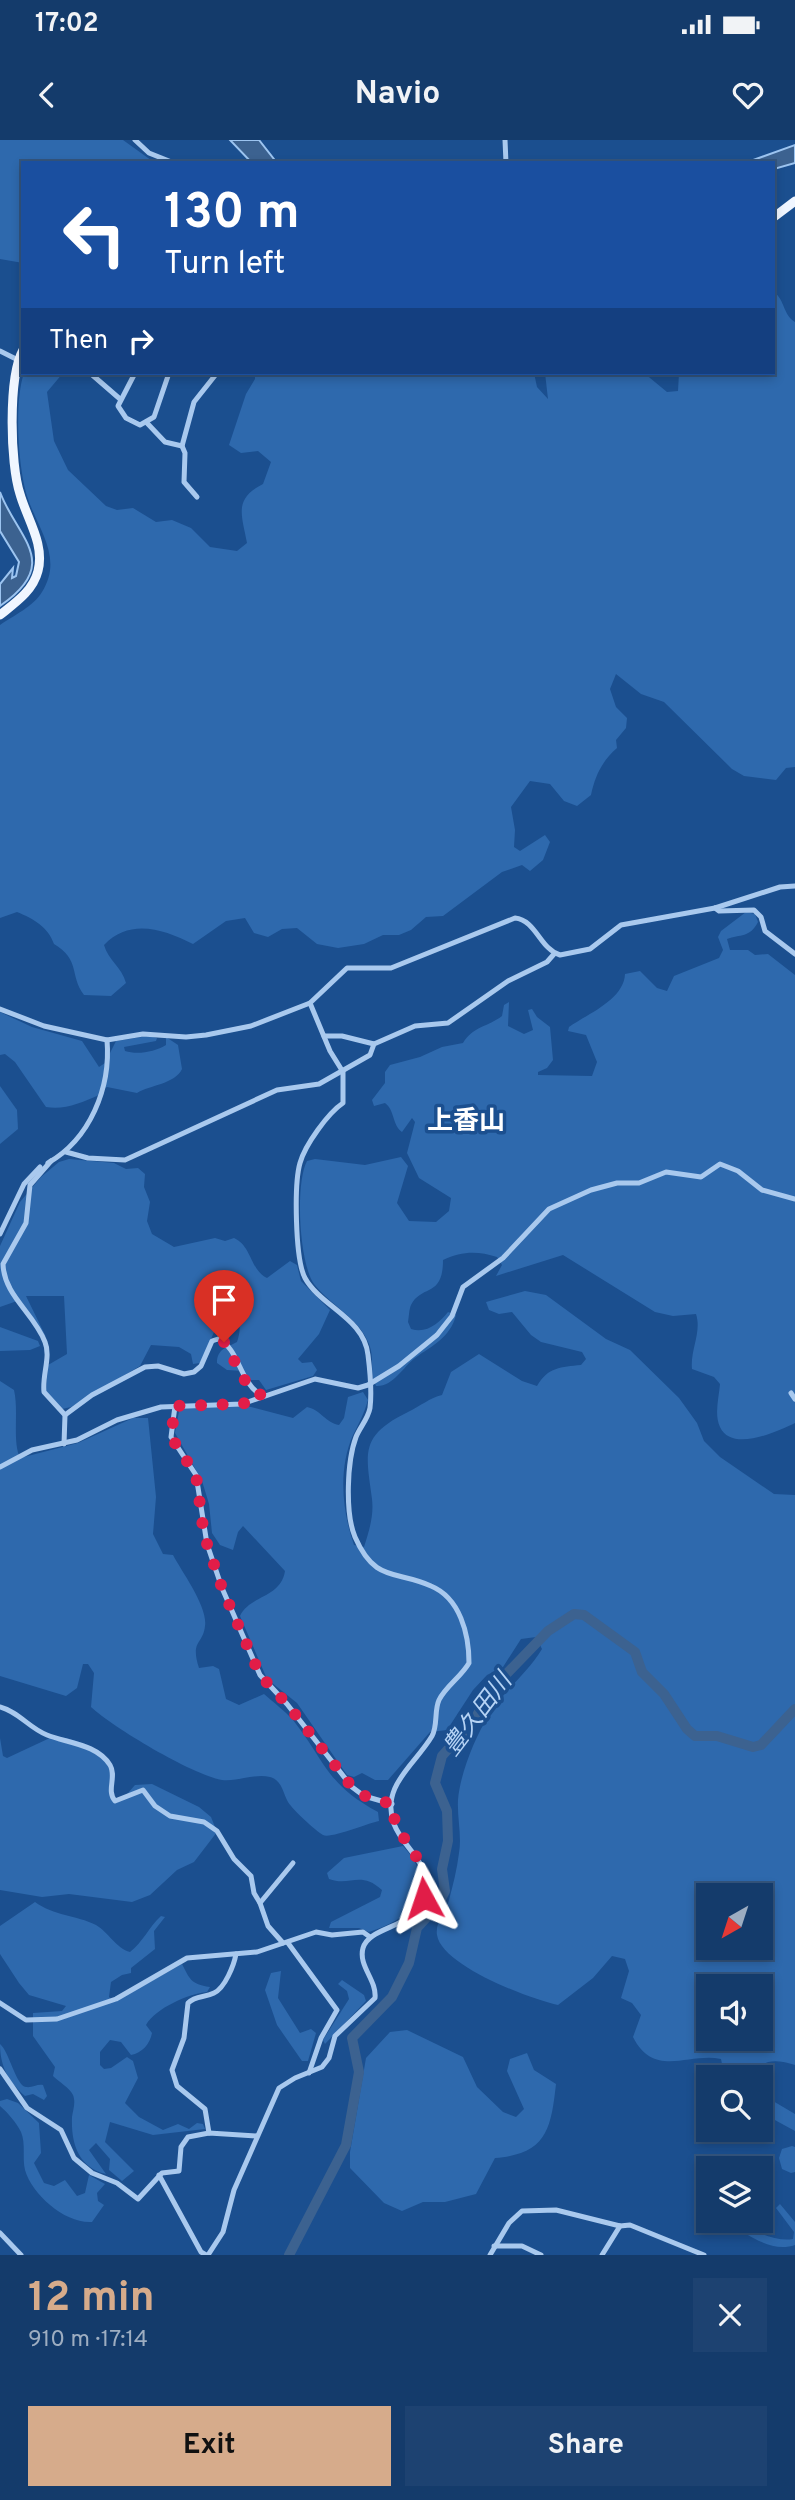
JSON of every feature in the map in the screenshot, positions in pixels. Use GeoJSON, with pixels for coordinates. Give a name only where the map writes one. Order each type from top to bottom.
{"type":"FeatureCollection","features":[{"type":"Feature","properties":{"kind":"main road"},"geometry":{"type":"LineString","coordinates":[[775,216],[795,201]]}},
{"type":"Feature","properties":{"kind":"main road"},"geometry":{"type":"LineString","coordinates":[[0,615],[31,587],[40,558],[16,477],[12,391],[21,354]]}},
{"type":"Feature","properties":{"kind":"street"},"geometry":{"type":"LineString","coordinates":[[135,140],[149,153],[169,161]]}},
{"type":"Feature","properties":{"kind":"street"},"geometry":{"type":"LineString","coordinates":[[505,140],[506,161]]}},
{"type":"Feature","properties":{"kind":"street"},"geometry":{"type":"LineString","coordinates":[[0,351],[18,360]]}},
{"type":"Feature","properties":{"kind":"street"},"geometry":{"type":"LineString","coordinates":[[92,375],[120,399]]}},
{"type":"Feature","properties":{"kind":"street"},"geometry":{"type":"LineString","coordinates":[[134,375],[120,399],[120,410],[126,418],[140,425],[148,423],[156,413],[168,375]]}},
{"type":"Feature","properties":{"kind":"street"},"geometry":{"type":"LineString","coordinates":[[197,497],[184,482],[185,453],[182,446],[194,402],[215,375]]}},
{"type":"Feature","properties":{"kind":"street"},"geometry":{"type":"LineString","coordinates":[[148,423],[164,442],[182,446]]}},
{"type":"Feature","properties":{"kind":"street"},"geometry":{"type":"LineString","coordinates":[[0,1009],[44,1026],[107,1041],[143,1034],[186,1037],[251,1027],[310,1003],[346,968],[391,968],[515,918],[526,921],[554,954],[560,956],[590,948],[621,925],[715,908],[780,887],[795,886]]}},
{"type":"Feature","properties":{"kind":"street"},"geometry":{"type":"LineString","coordinates":[[715,908],[719,911],[754,910],[761,917],[765,931],[795,954]]}},
{"type":"Feature","properties":{"kind":"street"},"geometry":{"type":"LineString","coordinates":[[324,1036],[342,1036],[374,1044],[415,1026],[448,1023],[508,981],[547,962],[554,954]]}},
{"type":"Feature","properties":{"kind":"street"},"geometry":{"type":"LineString","coordinates":[[159,2175],[201,2252],[207,2255],[223,2232],[229,2205],[279,2088],[295,2077],[322,2067],[329,2058],[335,2036],[375,1998],[362,1955],[370,1937],[406,1920],[421,1904],[426,1890],[421,1864],[394,1823],[392,1804],[397,1782],[433,1733],[439,1699],[469,1663],[465,1625],[446,1597],[436,1587],[381,1571],[355,1536],[348,1497],[354,1442],[369,1410],[368,1354],[363,1338],[305,1278],[296,1210],[299,1165],[328,1116],[343,1103],[343,1072],[310,1003]]}},
{"type":"Feature","properties":{"kind":"street"},"geometry":{"type":"LineString","coordinates":[[0,1234],[24,1184],[31,1175],[66,1152],[100,1100],[108,1066],[107,1041]]}},
{"type":"Feature","properties":{"kind":"street"},"geometry":{"type":"LineString","coordinates":[[66,1152],[88,1158],[125,1160],[277,1090],[319,1084],[370,1055],[374,1044]]}},
{"type":"Feature","properties":{"kind":"street"},"geometry":{"type":"LineString","coordinates":[[51,1161],[30,1185],[26,1223],[5,1258],[3,1270],[8,1287],[44,1340],[47,1350],[44,1392],[65,1415],[64,1444]]}},
{"type":"Feature","properties":{"kind":"street"},"geometry":{"type":"LineString","coordinates":[[0,1467],[32,1450],[64,1444],[130,1415],[175,1406],[242,1404],[315,1379],[358,1388],[368,1385],[428,1344],[447,1325],[467,1282],[503,1258],[537,1219],[566,1200],[617,1184],[647,1181],[666,1172],[701,1177],[720,1164],[738,1171],[762,1190],[795,1199]]}},
{"type":"Feature","properties":{"kind":"street"},"geometry":{"type":"LineString","coordinates":[[65,1415],[92,1395],[145,1367],[158,1366],[184,1374],[194,1373],[201,1366],[212,1341],[218,1339],[231,1351],[247,1384],[262,1396]]}},
{"type":"Feature","properties":{"kind":"street"},"geometry":{"type":"LineString","coordinates":[[791,1393],[795,1399]]}},
{"type":"Feature","properties":{"kind":"street"},"geometry":{"type":"LineString","coordinates":[[175,1406],[171,1437],[196,1475],[204,1535],[222,1588],[260,1675],[287,1704],[352,1787],[365,1796],[392,1804]]}},
{"type":"Feature","properties":{"kind":"street"},"geometry":{"type":"LineString","coordinates":[[0,1707],[20,1715],[45,1734],[99,1754],[113,1771],[110,1793],[115,1801],[143,1790],[155,1806],[170,1816],[192,1818],[211,1826],[251,1876],[254,1893],[268,1926],[285,1942],[337,2010],[321,2038],[309,2073]]}},
{"type":"Feature","properties":{"kind":"street"},"geometry":{"type":"LineString","coordinates":[[260,1903],[293,1863]]}},
{"type":"Feature","properties":{"kind":"street"},"geometry":{"type":"LineString","coordinates":[[0,2003],[26,2020],[57,2019],[116,1999],[183,1959],[266,1950],[316,1932],[332,1935],[363,1932],[370,1937]]}},
{"type":"Feature","properties":{"kind":"street"},"geometry":{"type":"LineString","coordinates":[[209,2133],[205,2109],[177,2086],[172,2070],[186,2031],[188,2003],[194,1997],[208,1995],[221,1988],[236,1954]]}},
{"type":"Feature","properties":{"kind":"street"},"geometry":{"type":"LineString","coordinates":[[0,2068],[27,2108],[61,2130],[71,2154],[93,2173],[113,2180],[138,2199],[159,2175],[179,2171],[184,2141],[209,2133],[257,2136]]}},
{"type":"Feature","properties":{"kind":"street"},"geometry":{"type":"LineString","coordinates":[[490,2255],[509,2223],[522,2211],[556,2210],[620,2226],[629,2225],[704,2255]]}},
{"type":"Feature","properties":{"kind":"street"},"geometry":{"type":"LineString","coordinates":[[602,2255],[620,2226]]}},
{"type":"Feature","properties":{"kind":"street"},"geometry":{"type":"LineString","coordinates":[[0,2233],[21,2255]]}},
{"type":"Feature","properties":{"kind":"street"},"geometry":{"type":"LineString","coordinates":[[494,2246],[522,2246],[541,2255]]}},
{"type":"Feature","properties":{"kind":"shaded area"},"geometry":{"type":"Polygon","coordinates":[[[0,140],[123,140],[152,161],[21,161],[21,263],[0,259],[0,140]]]}},
{"type":"Feature","properties":{"kind":"shaded area"},"geometry":{"type":"Polygon","coordinates":[[[230,140],[259,140],[275,161],[250,161],[230,140]]]}},
{"type":"Feature","properties":{"kind":"shaded area"},"geometry":{"type":"Polygon","coordinates":[[[795,145],[795,163],[775,169],[775,161],[751,161],[795,145]]]}},
{"type":"Feature","properties":{"kind":"shaded area"},"geometry":{"type":"Polygon","coordinates":[[[775,293],[795,322],[795,767],[786,768],[776,780],[744,776],[732,769],[664,702],[641,694],[616,674],[610,689],[616,707],[627,718],[626,728],[616,740],[617,748],[600,769],[591,795],[577,806],[564,801],[550,784],[530,781],[511,807],[515,830],[514,847],[520,851],[545,835],[550,842],[543,860],[530,871],[522,865],[502,872],[443,916],[426,917],[411,930],[399,935],[383,935],[364,944],[338,948],[317,944],[297,928],[282,929],[268,937],[254,933],[245,918],[226,921],[193,944],[159,931],[125,931],[104,945],[126,983],[111,996],[84,995],[68,956],[54,944],[44,928],[17,912],[0,918],[0,625],[38,597],[48,579],[50,567],[50,555],[27,496],[21,468],[18,417],[24,375],[61,375],[47,392],[54,441],[68,470],[106,506],[117,510],[133,508],[156,522],[172,520],[191,528],[210,547],[237,551],[247,543],[242,516],[243,502],[253,490],[263,484],[271,462],[258,451],[241,453],[229,445],[255,375],[534,375],[537,387],[548,399],[545,375],[646,375],[667,392],[678,391],[679,375],[775,375],[775,293]]]}},
{"type":"Feature","properties":{"kind":"shaded area"},"geometry":{"type":"Polygon","coordinates":[[[0,492],[30,550],[32,563],[29,577],[19,591],[0,606],[0,584],[13,568],[12,578],[16,576],[19,562],[0,531],[0,492]]]}},
{"type":"Feature","properties":{"kind":"shaded area"},"geometry":{"type":"Polygon","coordinates":[[[746,912],[755,914],[758,922],[748,933],[727,939],[730,950],[748,950],[755,955],[768,954],[795,975],[795,1423],[756,1438],[734,1438],[726,1435],[717,1417],[720,1384],[714,1377],[692,1369],[698,1328],[696,1314],[673,1316],[655,1312],[563,1255],[496,1276],[502,1265],[497,1257],[470,1253],[443,1260],[440,1280],[416,1299],[410,1307],[408,1322],[411,1329],[427,1329],[437,1324],[448,1312],[456,1315],[450,1330],[393,1380],[376,1386],[371,1349],[364,1335],[351,1319],[321,1292],[309,1274],[300,1223],[301,1187],[307,1161],[315,1159],[365,1165],[401,1157],[408,1166],[397,1203],[409,1221],[436,1222],[449,1211],[451,1198],[419,1178],[407,1153],[415,1122],[412,1118],[402,1132],[388,1106],[385,1103],[374,1106],[372,1100],[385,1083],[385,1072],[390,1065],[420,1057],[442,1047],[463,1043],[476,1030],[502,1016],[504,1005],[509,1002],[508,1026],[524,1034],[533,1030],[528,1010],[532,1009],[537,1017],[550,1027],[553,1060],[547,1068],[538,1072],[538,1075],[592,1076],[597,1062],[586,1035],[568,1031],[569,1027],[612,999],[623,983],[625,974],[640,971],[657,988],[667,991],[674,976],[719,958],[723,950],[718,937],[721,931],[746,912]]]}},
{"type":"Feature","properties":{"kind":"shaded area"},"geometry":{"type":"Polygon","coordinates":[[[0,1012],[32,1027],[82,1041],[99,1067],[105,1063],[116,1041],[148,1036],[157,1038],[156,1041],[124,1047],[125,1051],[140,1053],[166,1045],[166,1037],[178,1045],[182,1069],[174,1078],[137,1093],[107,1087],[101,1090],[99,1095],[79,1103],[60,1108],[46,1107],[15,1062],[5,1054],[0,1055],[0,1012]]]}},
{"type":"Feature","properties":{"kind":"shaded area"},"geometry":{"type":"Polygon","coordinates":[[[0,1086],[17,1110],[18,1129],[0,1144],[0,1086]]]}},
{"type":"Feature","properties":{"kind":"shaded area"},"geometry":{"type":"Polygon","coordinates":[[[69,1159],[114,1163],[126,1169],[138,1168],[145,1174],[144,1187],[150,1202],[147,1221],[152,1234],[174,1247],[215,1238],[225,1241],[234,1238],[244,1246],[257,1270],[267,1278],[290,1261],[297,1265],[301,1281],[330,1310],[319,1334],[298,1359],[302,1363],[312,1362],[317,1370],[313,1376],[266,1390],[259,1380],[251,1380],[243,1371],[227,1370],[217,1363],[220,1352],[237,1342],[239,1319],[230,1309],[220,1319],[200,1363],[193,1364],[191,1354],[179,1347],[151,1345],[140,1366],[71,1407],[62,1409],[46,1391],[48,1365],[67,1354],[64,1296],[26,1296],[46,1337],[17,1301],[0,1307],[0,1246],[20,1202],[41,1177],[59,1162],[69,1159]]]}},
{"type":"Feature","properties":{"kind":"shaded area"},"geometry":{"type":"Polygon","coordinates":[[[525,1291],[546,1295],[606,1339],[630,1350],[679,1398],[697,1423],[704,1441],[720,1457],[774,1494],[795,1495],[795,2065],[771,2062],[762,2065],[722,2065],[721,2059],[662,2061],[651,2057],[641,2050],[633,2037],[641,2015],[632,2003],[621,1998],[629,1971],[625,1959],[612,1956],[593,1978],[558,2005],[528,1996],[489,1979],[470,1969],[442,1947],[437,1930],[449,1900],[457,1865],[460,1847],[458,1800],[465,1767],[489,1715],[542,1649],[536,1637],[521,1639],[503,1667],[487,1675],[473,1690],[447,1730],[430,1732],[388,1780],[375,1780],[362,1773],[354,1777],[347,1775],[297,1703],[267,1679],[240,1616],[251,1604],[278,1586],[285,1571],[243,1526],[238,1532],[233,1550],[220,1545],[212,1533],[209,1504],[202,1481],[175,1433],[179,1411],[184,1408],[247,1406],[293,1418],[307,1407],[339,1425],[344,1418],[348,1397],[363,1392],[368,1400],[348,1448],[343,1490],[354,1545],[364,1547],[372,1511],[369,1447],[381,1429],[442,1395],[451,1372],[479,1354],[522,1381],[537,1386],[550,1372],[581,1365],[586,1359],[582,1352],[541,1342],[531,1335],[512,1312],[499,1314],[489,1310],[486,1302],[525,1291]]]}},
{"type":"Feature","properties":{"kind":"shaded area"},"geometry":{"type":"Polygon","coordinates":[[[0,1327],[38,1341],[40,1346],[30,1350],[0,1351],[0,1327]]]}},
{"type":"Feature","properties":{"kind":"shaded area"},"geometry":{"type":"Polygon","coordinates":[[[0,1381],[14,1390],[16,1443],[20,1458],[78,1443],[133,1418],[148,1418],[156,1497],[153,1534],[163,1554],[173,1555],[203,1609],[204,1632],[196,1647],[199,1668],[213,1666],[219,1669],[226,1699],[239,1705],[264,1694],[293,1720],[337,1782],[347,1792],[378,1812],[379,1821],[341,1833],[323,1835],[291,1806],[280,1784],[274,1779],[258,1776],[222,1780],[173,1760],[134,1738],[91,1707],[94,1673],[88,1664],[83,1664],[77,1688],[66,1696],[0,1676],[0,1381]]]}},
{"type":"Feature","properties":{"kind":"shaded area"},"geometry":{"type":"Polygon","coordinates":[[[52,1737],[78,1742],[102,1757],[110,1773],[109,1790],[112,1800],[121,1801],[135,1785],[152,1784],[199,1807],[211,1817],[217,1832],[194,1862],[177,1870],[150,1895],[132,1902],[69,1894],[42,1897],[0,1890],[0,1738],[3,1756],[7,1758],[52,1737]]]}},
{"type":"Feature","properties":{"kind":"shaded area"},"geometry":{"type":"Polygon","coordinates":[[[403,1846],[420,1875],[418,1899],[410,1909],[386,1926],[369,1932],[359,1928],[329,1928],[331,1922],[380,1897],[382,1890],[367,1881],[329,1879],[327,1873],[344,1858],[403,1846]]]}},
{"type":"Feature","properties":{"kind":"shaded area"},"geometry":{"type":"Polygon","coordinates":[[[35,1902],[42,1907],[96,1925],[121,1948],[130,1952],[161,1916],[165,1917],[154,1931],[155,1949],[131,1968],[131,1973],[111,1982],[109,1997],[114,2002],[182,1964],[192,1980],[210,1987],[207,1992],[182,1999],[157,2013],[146,2025],[152,2033],[151,2037],[139,2052],[131,2055],[121,2042],[110,2040],[100,2052],[100,2065],[104,2069],[111,2068],[127,2057],[133,2061],[138,2078],[125,2103],[139,2117],[163,2130],[178,2124],[189,2129],[197,2123],[203,2124],[205,2129],[153,2135],[110,2122],[105,2142],[134,2171],[122,2181],[109,2170],[110,2159],[96,2143],[89,2150],[106,2174],[89,2166],[78,2153],[72,2127],[73,2095],[53,2076],[55,2067],[33,2036],[33,2013],[62,2011],[66,2006],[29,1995],[0,1954],[0,1926],[35,1902]]]}},
{"type":"Feature","properties":{"kind":"shaded area"},"geometry":{"type":"Polygon","coordinates":[[[281,1971],[278,1998],[300,2033],[311,2029],[316,2033],[308,2061],[302,2061],[277,2025],[265,1990],[271,1973],[281,1971]]]}},
{"type":"Feature","properties":{"kind":"shaded area"},"geometry":{"type":"Polygon","coordinates":[[[342,1980],[364,1995],[366,2001],[325,2044],[323,2040],[349,1999],[347,1991],[338,1984],[342,1980]]]}},
{"type":"Feature","properties":{"kind":"shaded area"},"geometry":{"type":"Polygon","coordinates":[[[407,2030],[463,2057],[477,2087],[503,2112],[516,2117],[524,2109],[507,2071],[510,2059],[527,2053],[534,2070],[556,2084],[552,2114],[543,2137],[525,2151],[495,2158],[476,2194],[445,2202],[423,2202],[402,2211],[384,2203],[350,2168],[350,2152],[366,2058],[390,2032],[407,2030]]]}},
{"type":"Feature","properties":{"kind":"shaded area"},"geometry":{"type":"Polygon","coordinates":[[[0,2044],[22,2085],[43,2085],[47,2096],[44,2100],[33,2094],[25,2096],[14,2085],[3,2066],[0,2044]]]}},
{"type":"Feature","properties":{"kind":"shaded area"},"geometry":{"type":"Polygon","coordinates":[[[7,2099],[18,2103],[39,2123],[41,2153],[34,2163],[44,2183],[54,2186],[65,2180],[77,2196],[85,2193],[89,2175],[105,2184],[97,2193],[98,2201],[104,2205],[92,2222],[61,2213],[35,2189],[25,2170],[21,2132],[0,2106],[0,2101],[7,2099]]]}},
{"type":"Feature","properties":{"kind":"shaded area"},"geometry":{"type":"Polygon","coordinates":[[[773,2101],[795,2114],[795,2131],[773,2119],[773,2101]]]}},
{"type":"Feature","properties":{"kind":"shaded area"},"geometry":{"type":"Polygon","coordinates":[[[795,2147],[795,2172],[791,2173],[782,2169],[779,2158],[782,2149],[795,2147]]]}},
{"type":"Feature","properties":{"kind":"shaded area"},"geometry":{"type":"Polygon","coordinates":[[[780,2204],[795,2222],[795,2245],[785,2247],[767,2244],[744,2233],[793,2239],[794,2232],[776,2208],[780,2204]]]}},
{"type":"Feature","properties":{"kind":"waterway","name":"豊久田川"},"geometry":{"type":"LineString","coordinates":[[289,2255],[346,2145],[359,2072],[352,2038],[392,1997],[409,1963],[417,1928],[438,1905],[445,1891],[442,1869],[448,1841],[447,1811],[435,1783],[442,1756],[475,1719],[490,1691],[548,1631],[574,1614],[584,1615],[635,1652],[642,1672],[664,1694],[687,1729],[695,1736],[717,1736],[753,1747],[761,1745],[795,1709]]}},
{"type":"Feature","properties":{"kind":"district","name":"上香山"},"geometry":{"type":"Point","coordinates":[466,1120]}},
{"type":"Feature","properties":{"kind":"route"},"geometry":{"type":"LineString","coordinates":[[224,1342],[247,1384],[262,1396],[242,1404],[175,1406],[171,1437],[196,1475],[202,1528],[222,1588],[264,1682],[287,1704],[352,1787],[374,1800],[392,1804],[394,1823],[425,1873],[424,1898]]}}]}
